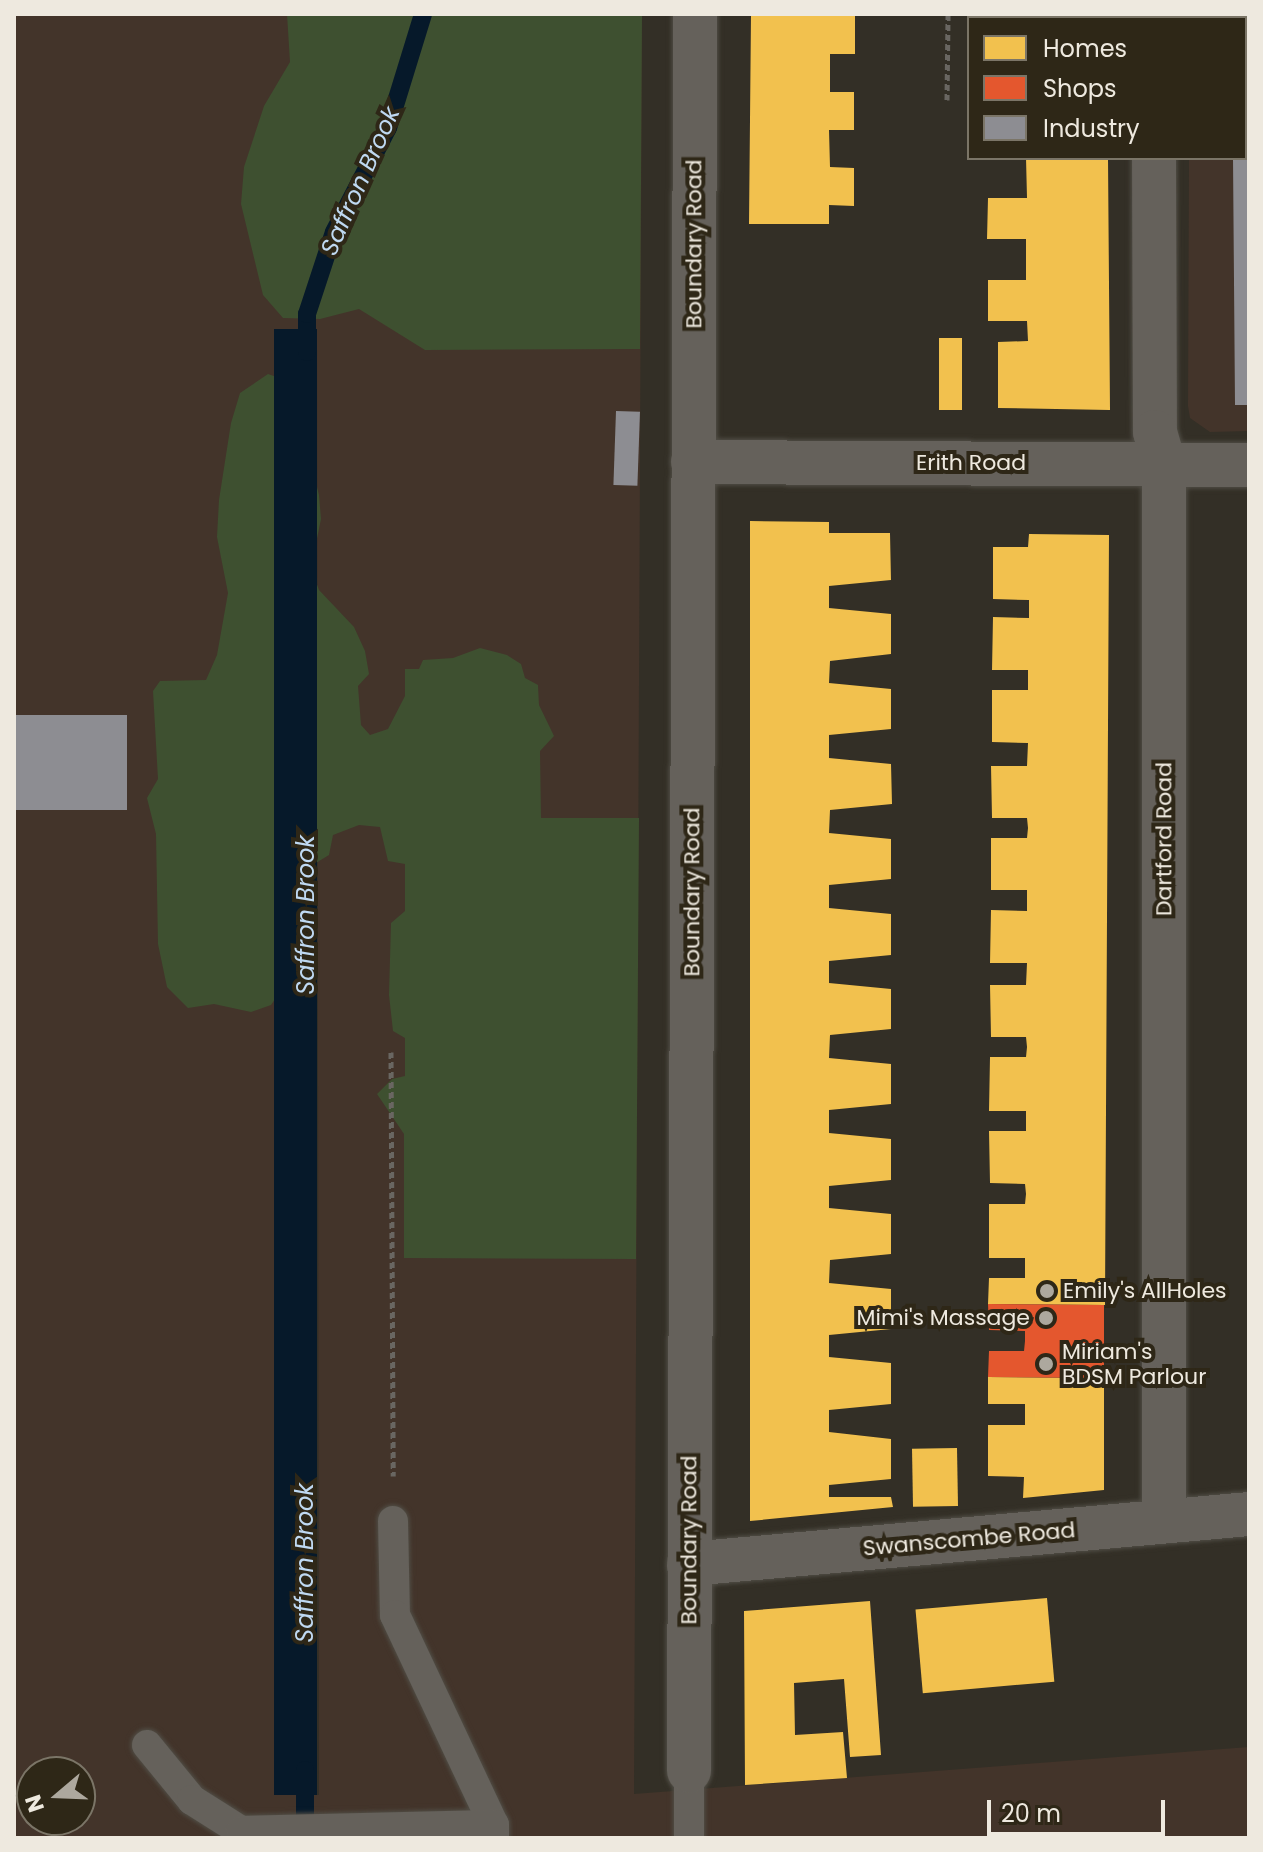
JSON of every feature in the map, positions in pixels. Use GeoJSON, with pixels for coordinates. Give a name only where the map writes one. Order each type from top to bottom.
{"type":"FeatureCollection","features":[{"type":"Feature","properties":{"kind":"street","name":"Boundary Road"},"geometry":{"type":"LineString","coordinates":[[689,1771],[695,14]]}},
{"type":"Feature","properties":{"kind":"street","name":"Dartford Road"},"geometry":{"type":"LineString","coordinates":[[1154,160],[1155,432],[1164,464],[1164,1521]]}},
{"type":"Feature","properties":{"kind":"street","name":"Erith Road"},"geometry":{"type":"LineString","coordinates":[[693,462],[1249,465]]}},
{"type":"Feature","properties":{"kind":"street","name":"Swanscombe Road"},"geometry":{"type":"LineString","coordinates":[[689,1564],[1249,1514]]}},
{"type":"Feature","properties":{"kind":"lane"},"geometry":{"type":"LineString","coordinates":[[147,1745],[192,1800],[241,1831],[494,1832],[395,1615],[393,1521]]}},
{"type":"Feature","properties":{"kind":"lane"},"geometry":{"type":"LineString","coordinates":[[689,1771],[689,1838]]}},
{"type":"Feature","properties":{"kind":"path"},"geometry":{"type":"LineString","coordinates":[[947,100],[948,14]]}},
{"type":"Feature","properties":{"kind":"path"},"geometry":{"type":"LineString","coordinates":[[391,1052],[393,1521]]}},
{"type":"Feature","properties":{"kind":"shaded area"},"geometry":{"type":"Polygon","coordinates":[[[14,14],[642,14],[634,1794],[1249,1747],[1249,1838],[14,1838],[14,14]],[[274,329],[277,1794],[319,1795],[317,329],[274,329]]]}},
{"type":"Feature","properties":{"kind":"shaded area"},"geometry":{"type":"Polygon","coordinates":[[[1190,14],[1249,14],[1249,431],[1210,432],[1190,418],[1188,406],[1189,160],[1247,160],[1247,16],[1190,14]]]}},
{"type":"Feature","properties":{"kind":"green space"},"geometry":{"type":"Polygon","coordinates":[[[287,14],[642,14],[640,349],[425,350],[359,309],[320,319],[283,318],[263,295],[241,204],[244,167],[264,106],[290,62],[287,14]]]}},
{"type":"Feature","properties":{"kind":"green space"},"geometry":{"type":"Polygon","coordinates":[[[268,374],[291,382],[319,495],[321,519],[311,568],[319,590],[354,627],[365,651],[369,674],[358,686],[361,725],[370,735],[388,729],[405,696],[405,669],[419,669],[423,660],[453,658],[480,648],[507,655],[521,664],[525,678],[538,685],[539,705],[554,736],[540,751],[541,818],[639,818],[636,1259],[404,1258],[404,1134],[377,1094],[392,1079],[405,1076],[405,1038],[393,1031],[389,995],[391,923],[405,911],[405,864],[388,861],[380,827],[359,825],[333,835],[329,855],[311,866],[281,990],[271,1005],[251,1012],[214,1004],[188,1008],[167,987],[158,944],[156,834],[147,798],[158,779],[153,691],[160,681],[206,680],[217,655],[228,593],[217,537],[219,500],[231,423],[240,393],[268,374]]]}},
{"type":"Feature","properties":{"kind":"water"},"geometry":{"type":"Polygon","coordinates":[[[274,329],[317,329],[317,1795],[274,1795],[274,329]]]}},
{"type":"Feature","properties":{"kind":"building: Homes"},"geometry":{"type":"Polygon","coordinates":[[[751,14],[855,16],[855,54],[830,54],[830,92],[854,92],[854,130],[829,130],[830,167],[854,168],[854,206],[829,205],[829,224],[749,224],[751,14]]]}},
{"type":"Feature","properties":{"kind":"building: Homes"},"geometry":{"type":"Polygon","coordinates":[[[1030,14],[1109,14],[1109,16],[1030,14]]]}},
{"type":"Feature","properties":{"kind":"building: Homes"},"geometry":{"type":"Polygon","coordinates":[[[1026,160],[1108,160],[1110,410],[998,408],[998,342],[1028,341],[1027,321],[988,321],[988,280],[1026,280],[1026,239],[987,239],[988,198],[1027,198],[1026,160]]]}},
{"type":"Feature","properties":{"kind":"building: Homes"},"geometry":{"type":"Polygon","coordinates":[[[939,338],[962,338],[962,410],[939,410],[939,338]]]}},
{"type":"Feature","properties":{"kind":"building: Homes"},"geometry":{"type":"Polygon","coordinates":[[[750,521],[829,522],[829,533],[890,533],[891,580],[829,586],[829,608],[891,614],[891,654],[830,661],[829,683],[891,689],[891,729],[829,735],[829,758],[891,764],[892,804],[830,810],[829,833],[891,839],[891,879],[829,885],[829,908],[891,914],[891,955],[829,961],[829,983],[891,989],[891,1029],[830,1035],[829,1058],[891,1064],[891,1104],[829,1110],[829,1133],[891,1139],[891,1180],[829,1186],[829,1208],[891,1214],[891,1254],[830,1260],[829,1283],[891,1289],[891,1329],[829,1335],[829,1357],[891,1363],[891,1404],[829,1410],[829,1432],[891,1439],[891,1479],[829,1485],[829,1497],[891,1497],[893,1507],[750,1521],[750,521]]]}},
{"type":"Feature","properties":{"kind":"building: Homes"},"geometry":{"type":"Polygon","coordinates":[[[1029,534],[1109,535],[1105,1305],[988,1304],[989,1278],[1025,1278],[1025,1258],[989,1258],[989,1204],[1025,1204],[1026,1194],[1025,1184],[990,1183],[989,1131],[1026,1131],[1026,1111],[989,1111],[990,1057],[1026,1057],[1027,1047],[1026,1037],[991,1037],[990,985],[1026,985],[1027,963],[990,963],[991,910],[1027,911],[1027,890],[991,890],[991,838],[1027,838],[1028,828],[1027,818],[992,818],[991,766],[1027,766],[1028,743],[992,742],[992,690],[1028,690],[1028,670],[992,670],[993,617],[1029,618],[1029,600],[993,599],[993,547],[1028,547],[1029,534]]]}},
{"type":"Feature","properties":{"kind":"building: Homes"},"geometry":{"type":"Polygon","coordinates":[[[988,1377],[1104,1378],[1104,1490],[1023,1498],[1024,1477],[988,1476],[988,1425],[1025,1425],[1025,1404],[988,1404],[988,1377]]]}},
{"type":"Feature","properties":{"kind":"building: Homes"},"geometry":{"type":"Polygon","coordinates":[[[957,1448],[958,1506],[913,1507],[912,1449],[957,1448]]]}},
{"type":"Feature","properties":{"kind":"building: Homes"},"geometry":{"type":"Polygon","coordinates":[[[1047,1598],[1054,1682],[923,1693],[916,1610],[1047,1598]]]}},
{"type":"Feature","properties":{"kind":"building: Homes"},"geometry":{"type":"Polygon","coordinates":[[[870,1601],[881,1755],[850,1757],[844,1679],[794,1683],[795,1735],[843,1732],[847,1778],[745,1785],[744,1611],[870,1601]]]}},
{"type":"Feature","properties":{"kind":"building: Shops"},"geometry":{"type":"Polygon","coordinates":[[[988,1304],[1104,1305],[1104,1378],[988,1377],[989,1351],[1024,1351],[1025,1331],[989,1330],[988,1304]]]}},
{"type":"Feature","properties":{"kind":"building: Industry"},"geometry":{"type":"Polygon","coordinates":[[[1249,134],[1249,405],[1235,405],[1233,160],[1247,160],[1249,134]]]}},
{"type":"Feature","properties":{"kind":"building: Industry"},"geometry":{"type":"Polygon","coordinates":[[[616,411],[640,412],[637,486],[613,485],[616,411]]]}},
{"type":"Feature","properties":{"kind":"building: Industry"},"geometry":{"type":"Polygon","coordinates":[[[14,715],[127,715],[127,810],[14,810],[14,715]]]}},
{"type":"Feature","properties":{"kind":"waterway","name":"Saffron Brook"},"geometry":{"type":"LineString","coordinates":[[307,352],[307,314],[334,232],[388,128],[423,14]]}},
{"type":"Feature","properties":{"kind":"waterway","name":"Saffron Brook"},"geometry":{"type":"LineString","coordinates":[[305,1770],[305,1836]]}},
{"type":"Feature","properties":{"kind":"place","name":"Emily's AllHoles"},"geometry":{"type":"Point","coordinates":[1047,1291]}},
{"type":"Feature","properties":{"kind":"place","name":"Mimi's Massage"},"geometry":{"type":"Point","coordinates":[1046,1318]}},
{"type":"Feature","properties":{"kind":"place","name":"Miriam's BDSM Parlour"},"geometry":{"type":"Point","coordinates":[1046,1364]}}]}
